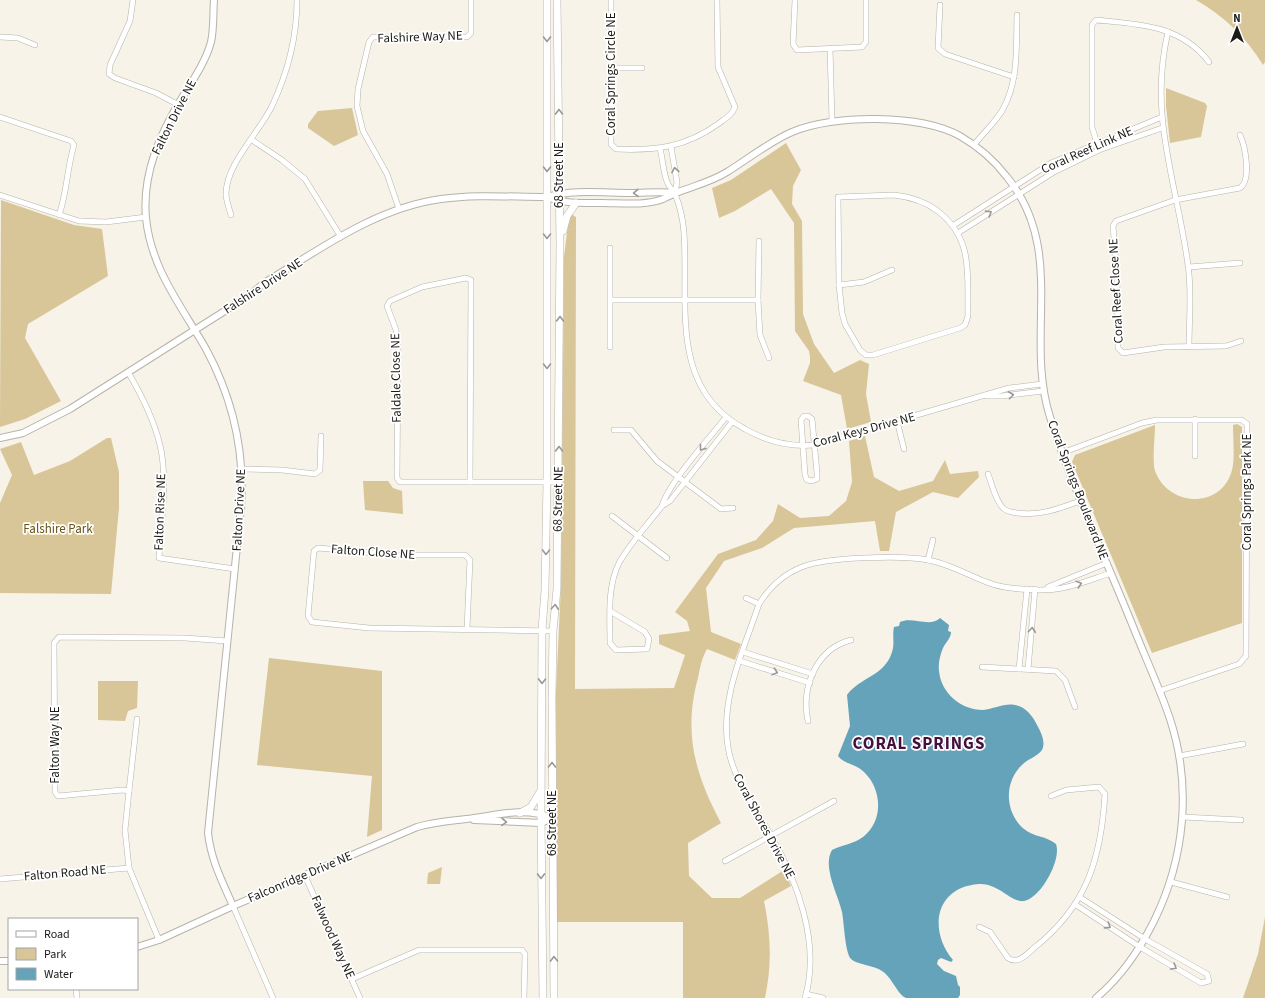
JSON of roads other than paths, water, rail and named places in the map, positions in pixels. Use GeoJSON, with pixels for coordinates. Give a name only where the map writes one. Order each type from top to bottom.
{"type":"FeatureCollection","features":[{"type":"Feature","properties":{"kind":"main road","name":"68 Street NE"},"geometry":{"type":"LineString","coordinates":[[543,998],[541,790],[542,630],[545,590],[546,482],[547,0]]}},
{"type":"Feature","properties":{"kind":"main road","name":"68 Street NE"},"geometry":{"type":"LineString","coordinates":[[554,998],[552,818],[553,630],[557,589],[560,245],[557,0]]}},
{"type":"Feature","properties":{"kind":"main road"},"geometry":{"type":"LineString","coordinates":[[558,21],[561,13],[562,0]]}},
{"type":"Feature","properties":{"kind":"main road"},"geometry":{"type":"LineString","coordinates":[[560,245],[566,216],[576,203]]}},
{"type":"Feature","properties":{"kind":"main road"},"geometry":{"type":"LineString","coordinates":[[520,813],[531,807],[541,790]]}},
{"type":"Feature","properties":{"kind":"street"},"geometry":{"type":"LineString","coordinates":[[133,0],[128,25],[110,65],[110,74],[115,78],[156,93],[177,104]]}},
{"type":"Feature","properties":{"kind":"street","name":"Falton Drive NE"},"geometry":{"type":"LineString","coordinates":[[214,0],[211,42],[198,72],[177,104],[154,150],[147,180],[146,217],[150,243],[162,276],[207,351],[229,401],[238,433],[242,469],[241,507],[208,833],[215,868],[233,906]]}},
{"type":"Feature","properties":{"kind":"street"},"geometry":{"type":"LineString","coordinates":[[231,215],[226,195],[228,181],[234,166],[271,108],[282,83],[291,56],[297,15],[297,0]]}},
{"type":"Feature","properties":{"kind":"street","name":"Falshire Way NE"},"geometry":{"type":"LineString","coordinates":[[399,209],[387,174],[363,131],[357,106],[358,89],[369,42],[372,37],[467,37],[471,33],[471,0]]}},
{"type":"Feature","properties":{"kind":"street","name":"Coral Springs Circle NE"},"geometry":{"type":"LineString","coordinates":[[611,0],[611,144],[616,149],[660,149],[671,147],[699,136],[733,113],[735,107],[718,67],[717,0]]}},
{"type":"Feature","properties":{"kind":"street"},"geometry":{"type":"LineString","coordinates":[[794,0],[794,44],[797,50],[862,47],[866,42],[866,0]]}},
{"type":"Feature","properties":{"kind":"street"},"geometry":{"type":"LineString","coordinates":[[940,6],[938,48],[945,54],[1014,77]]}},
{"type":"Feature","properties":{"kind":"street"},"geometry":{"type":"LineString","coordinates":[[974,145],[1002,111],[1012,90],[1017,15]]}},
{"type":"Feature","properties":{"kind":"street"},"geometry":{"type":"LineString","coordinates":[[1099,150],[1092,127],[1092,25],[1096,20],[1138,24],[1168,32],[1186,40],[1200,50],[1209,62]]}},
{"type":"Feature","properties":{"kind":"street"},"geometry":{"type":"LineString","coordinates":[[1168,32],[1162,66],[1162,128],[1189,267],[1189,347],[1226,346],[1241,341]]}},
{"type":"Feature","properties":{"kind":"street"},"geometry":{"type":"LineString","coordinates":[[0,37],[18,38],[35,45]]}},
{"type":"Feature","properties":{"kind":"street"},"geometry":{"type":"LineString","coordinates":[[830,48],[832,121]]}},
{"type":"Feature","properties":{"kind":"street"},"geometry":{"type":"LineString","coordinates":[[612,68],[642,68]]}},
{"type":"Feature","properties":{"kind":"street"},"geometry":{"type":"LineString","coordinates":[[0,116],[71,141],[74,145],[69,162],[62,207],[59,215]]}},
{"type":"Feature","properties":{"kind":"street","name":"Coral Reef Link NE"},"geometry":{"type":"LineString","coordinates":[[954,225],[1051,163],[1162,117]]}},
{"type":"Feature","properties":{"kind":"street","name":"Coral Springs Boulevard NE"},"geometry":{"type":"LineString","coordinates":[[547,196],[559,202],[576,203],[661,200],[724,174],[790,133],[832,121],[890,120],[918,122],[937,127],[958,135],[974,145],[996,162],[1015,186],[1030,214],[1037,234],[1041,256],[1043,391],[1062,453],[1080,501],[1111,572],[1170,718],[1179,756],[1183,817],[1180,842],[1171,882],[1162,904],[1140,947],[1096,998]]}},
{"type":"Feature","properties":{"kind":"street","name":"Coral Reef Link NE"},"geometry":{"type":"LineString","coordinates":[[958,233],[1054,172],[1099,150],[1162,128]]}},
{"type":"Feature","properties":{"kind":"street"},"geometry":{"type":"LineString","coordinates":[[1176,200],[1240,188],[1245,185],[1247,179],[1245,146],[1240,135]]}},
{"type":"Feature","properties":{"kind":"street"},"geometry":{"type":"LineString","coordinates":[[252,140],[282,160],[305,179],[340,238]]}},
{"type":"Feature","properties":{"kind":"street"},"geometry":{"type":"LineString","coordinates":[[671,147],[677,182],[675,193]]}},
{"type":"Feature","properties":{"kind":"street"},"geometry":{"type":"LineString","coordinates":[[660,149],[668,184],[675,193]]}},
{"type":"Feature","properties":{"kind":"street","name":"Coral Springs Boulevard NE"},"geometry":{"type":"LineString","coordinates":[[547,196],[560,193],[675,193]]}},
{"type":"Feature","properties":{"kind":"street","name":"Coral Keys Drive NE"},"geometry":{"type":"LineString","coordinates":[[675,193],[684,231],[687,345],[694,371],[702,389],[710,401],[732,422],[759,437],[783,444],[803,446],[814,444],[1009,388],[1042,384]]}},
{"type":"Feature","properties":{"kind":"street"},"geometry":{"type":"LineString","coordinates":[[0,195],[80,221],[106,222],[146,217]]}},
{"type":"Feature","properties":{"kind":"street"},"geometry":{"type":"LineString","coordinates":[[894,195],[911,197],[933,208],[954,225],[958,233],[966,258],[967,268],[968,316],[964,325],[960,328],[866,355],[860,350],[845,324],[840,302],[838,196],[894,195]]}},
{"type":"Feature","properties":{"kind":"street","name":"Falshire Drive NE"},"geometry":{"type":"LineString","coordinates":[[0,438],[23,433],[70,409],[250,295],[264,283],[378,217],[399,209],[439,199],[467,196],[547,196]]}},
{"type":"Feature","properties":{"kind":"street","name":"Coral Reef Close NE"},"geometry":{"type":"LineString","coordinates":[[1176,200],[1116,221],[1113,226],[1117,275],[1118,348],[1123,353],[1158,348],[1189,347]]}},
{"type":"Feature","properties":{"kind":"street"},"geometry":{"type":"LineString","coordinates":[[759,241],[758,300],[760,335],[769,358]]}},
{"type":"Feature","properties":{"kind":"street"},"geometry":{"type":"LineString","coordinates":[[610,248],[610,348]]}},
{"type":"Feature","properties":{"kind":"street"},"geometry":{"type":"LineString","coordinates":[[1189,267],[1240,263]]}},
{"type":"Feature","properties":{"kind":"street"},"geometry":{"type":"LineString","coordinates":[[839,285],[864,282],[892,270]]}},
{"type":"Feature","properties":{"kind":"street","name":"Faldale Close NE"},"geometry":{"type":"LineString","coordinates":[[470,482],[471,280],[466,278],[422,287],[390,301],[387,306],[396,330],[398,345],[397,478],[400,482],[470,482],[558,482]]}},
{"type":"Feature","properties":{"kind":"street"},"geometry":{"type":"LineString","coordinates":[[611,300],[758,300]]}},
{"type":"Feature","properties":{"kind":"street","name":"Falton Rise NE"},"geometry":{"type":"LineString","coordinates":[[128,372],[146,408],[160,445],[164,490],[159,558],[235,569]]}},
{"type":"Feature","properties":{"kind":"street","name":"Coral Keys Drive NE"},"geometry":{"type":"LineString","coordinates":[[980,396],[1002,396],[1043,391]]}},
{"type":"Feature","properties":{"kind":"street"},"geometry":{"type":"LineString","coordinates":[[804,416],[808,416],[812,419],[817,473],[817,479],[812,481],[807,480],[805,475],[803,446],[801,420],[804,416]]}},
{"type":"Feature","properties":{"kind":"street"},"geometry":{"type":"LineString","coordinates":[[662,506],[670,501],[683,479],[726,417]]}},
{"type":"Feature","properties":{"kind":"street","name":"Coral Springs Park NE"},"geometry":{"type":"LineString","coordinates":[[1062,453],[1142,423],[1169,418],[1242,420],[1247,424],[1246,656],[1239,664],[1159,691]]}},
{"type":"Feature","properties":{"kind":"street"},"geometry":{"type":"LineString","coordinates":[[1195,419],[1195,456]]}},
{"type":"Feature","properties":{"kind":"street"},"geometry":{"type":"LineString","coordinates":[[897,421],[904,450]]}},
{"type":"Feature","properties":{"kind":"street"},"geometry":{"type":"LineString","coordinates":[[610,611],[645,632],[648,639],[647,649],[616,650],[610,643],[610,611],[614,580],[619,563],[662,506],[665,497],[683,479],[732,422]]}},
{"type":"Feature","properties":{"kind":"street"},"geometry":{"type":"LineString","coordinates":[[614,430],[631,430],[657,460],[720,508],[733,508]]}},
{"type":"Feature","properties":{"kind":"street"},"geometry":{"type":"LineString","coordinates":[[242,469],[282,470],[315,474],[320,470],[321,436]]}},
{"type":"Feature","properties":{"kind":"street"},"geometry":{"type":"LineString","coordinates":[[988,474],[1002,508],[1008,512],[1028,514],[1043,513],[1080,501]]}},
{"type":"Feature","properties":{"kind":"street"},"geometry":{"type":"LineString","coordinates":[[612,516],[667,558]]}},
{"type":"Feature","properties":{"kind":"street"},"geometry":{"type":"LineString","coordinates":[[928,560],[933,540]]}},
{"type":"Feature","properties":{"kind":"street","name":"Falton Close NE"},"geometry":{"type":"LineString","coordinates":[[467,628],[470,560],[465,555],[396,555],[318,548],[314,551],[308,616],[312,622],[369,628],[553,630]]}},
{"type":"Feature","properties":{"kind":"street","name":"Coral Shores Drive NE"},"geometry":{"type":"LineString","coordinates":[[806,996],[809,954],[803,908],[798,889],[771,835],[738,780],[728,748],[726,727],[728,701],[759,604],[764,595],[788,574],[803,566],[821,562],[884,558],[928,560],[994,586],[1027,589],[1060,589],[1111,572]]}},
{"type":"Feature","properties":{"kind":"street","name":"Coral Shores Drive NE"},"geometry":{"type":"LineString","coordinates":[[1045,589],[1107,563]]}},
{"type":"Feature","properties":{"kind":"street"},"geometry":{"type":"LineString","coordinates":[[1020,669],[1027,589]]}},
{"type":"Feature","properties":{"kind":"street"},"geometry":{"type":"LineString","coordinates":[[1028,669],[1035,589]]}},
{"type":"Feature","properties":{"kind":"street"},"geometry":{"type":"LineString","coordinates":[[746,598],[759,604]]}},
{"type":"Feature","properties":{"kind":"street","name":"Falton Way NE"},"geometry":{"type":"LineString","coordinates":[[129,791],[122,790],[58,796],[55,792],[54,643],[59,637],[185,638],[227,641]]}},
{"type":"Feature","properties":{"kind":"street"},"geometry":{"type":"LineString","coordinates":[[808,721],[805,705],[813,674],[820,660],[831,648],[851,640]]}},
{"type":"Feature","properties":{"kind":"street"},"geometry":{"type":"LineString","coordinates":[[743,652],[813,674]]}},
{"type":"Feature","properties":{"kind":"street"},"geometry":{"type":"LineString","coordinates":[[740,661],[810,683]]}},
{"type":"Feature","properties":{"kind":"street"},"geometry":{"type":"LineString","coordinates":[[982,666],[1056,671],[1060,673],[1065,680],[1075,707]]}},
{"type":"Feature","properties":{"kind":"street"},"geometry":{"type":"LineString","coordinates":[[137,719],[125,830],[129,868],[159,940]]}},
{"type":"Feature","properties":{"kind":"street"},"geometry":{"type":"LineString","coordinates":[[1179,756],[1243,744]]}},
{"type":"Feature","properties":{"kind":"street"},"geometry":{"type":"LineString","coordinates":[[979,927],[990,932],[1008,958],[1011,960],[1020,960],[1042,942],[1081,898],[1099,849],[1104,824],[1105,794],[1099,787],[1066,790],[1051,796]]}},
{"type":"Feature","properties":{"kind":"street"},"geometry":{"type":"LineString","coordinates":[[725,861],[834,801]]}},
{"type":"Feature","properties":{"kind":"street","name":"Falconridge Drive NE"},"geometry":{"type":"LineString","coordinates":[[138,947],[159,940],[233,906],[417,827],[434,822],[467,819],[499,813],[541,813],[552,818]]}},
{"type":"Feature","properties":{"kind":"street"},"geometry":{"type":"LineString","coordinates":[[1183,817],[1241,820]]}},
{"type":"Feature","properties":{"kind":"street","name":"Falconridge Drive NE"},"geometry":{"type":"LineString","coordinates":[[467,819],[541,823],[552,818]]}},
{"type":"Feature","properties":{"kind":"street","name":"Falton Road NE"},"geometry":{"type":"LineString","coordinates":[[0,879],[129,868]]}},
{"type":"Feature","properties":{"kind":"street","name":"Falwood Way NE"},"geometry":{"type":"LineString","coordinates":[[305,876],[360,998]]}},
{"type":"Feature","properties":{"kind":"street"},"geometry":{"type":"LineString","coordinates":[[1171,882],[1227,897]]}},
{"type":"Feature","properties":{"kind":"street"},"geometry":{"type":"LineString","coordinates":[[1076,904],[1140,947],[1201,983],[1210,981],[1207,974],[1145,939],[1081,898]]}},
{"type":"Feature","properties":{"kind":"street"},"geometry":{"type":"LineString","coordinates":[[233,906],[273,998]]}},
{"type":"Feature","properties":{"kind":"street"},"geometry":{"type":"LineString","coordinates":[[352,979],[419,950],[522,950],[525,954],[524,998]]}},
{"type":"Feature","properties":{"kind":"street"},"geometry":{"type":"LineString","coordinates":[[806,996],[823,998]]}},
{"type":"Feature","properties":{"kind":"water"},"geometry":{"type":"Polygon","coordinates":[[[940,618],[949,625],[948,631],[951,632],[942,651],[939,665],[941,679],[948,693],[960,703],[975,709],[983,710],[1007,705],[1022,707],[1031,715],[1040,731],[1043,740],[1042,750],[1025,762],[1012,779],[1009,796],[1010,805],[1017,822],[1024,829],[1032,834],[1052,841],[1056,844],[1057,851],[1053,869],[1048,878],[1037,894],[1030,899],[1019,901],[999,889],[979,884],[964,887],[953,893],[945,901],[940,912],[939,924],[940,936],[945,948],[953,960],[951,962],[941,958],[938,960],[937,964],[944,971],[956,976],[960,987],[960,995],[958,998],[906,998],[900,993],[886,974],[875,967],[857,963],[851,959],[847,951],[842,912],[832,881],[829,857],[832,850],[852,843],[863,837],[870,830],[875,822],[878,805],[877,796],[870,779],[861,769],[843,761],[838,756],[850,726],[847,695],[852,689],[884,666],[889,660],[893,649],[894,627],[899,626],[900,622],[910,620],[931,622],[940,618]]]}},
{"type":"Feature","properties":{"kind":"district","name":"CORAL SPRINGS"},"geometry":{"type":"Point","coordinates":[919,744]}},
{"type":"Feature","properties":{"kind":"park label","name":"Falshire Park"},"geometry":{"type":"Point","coordinates":[58,529]}}]}
